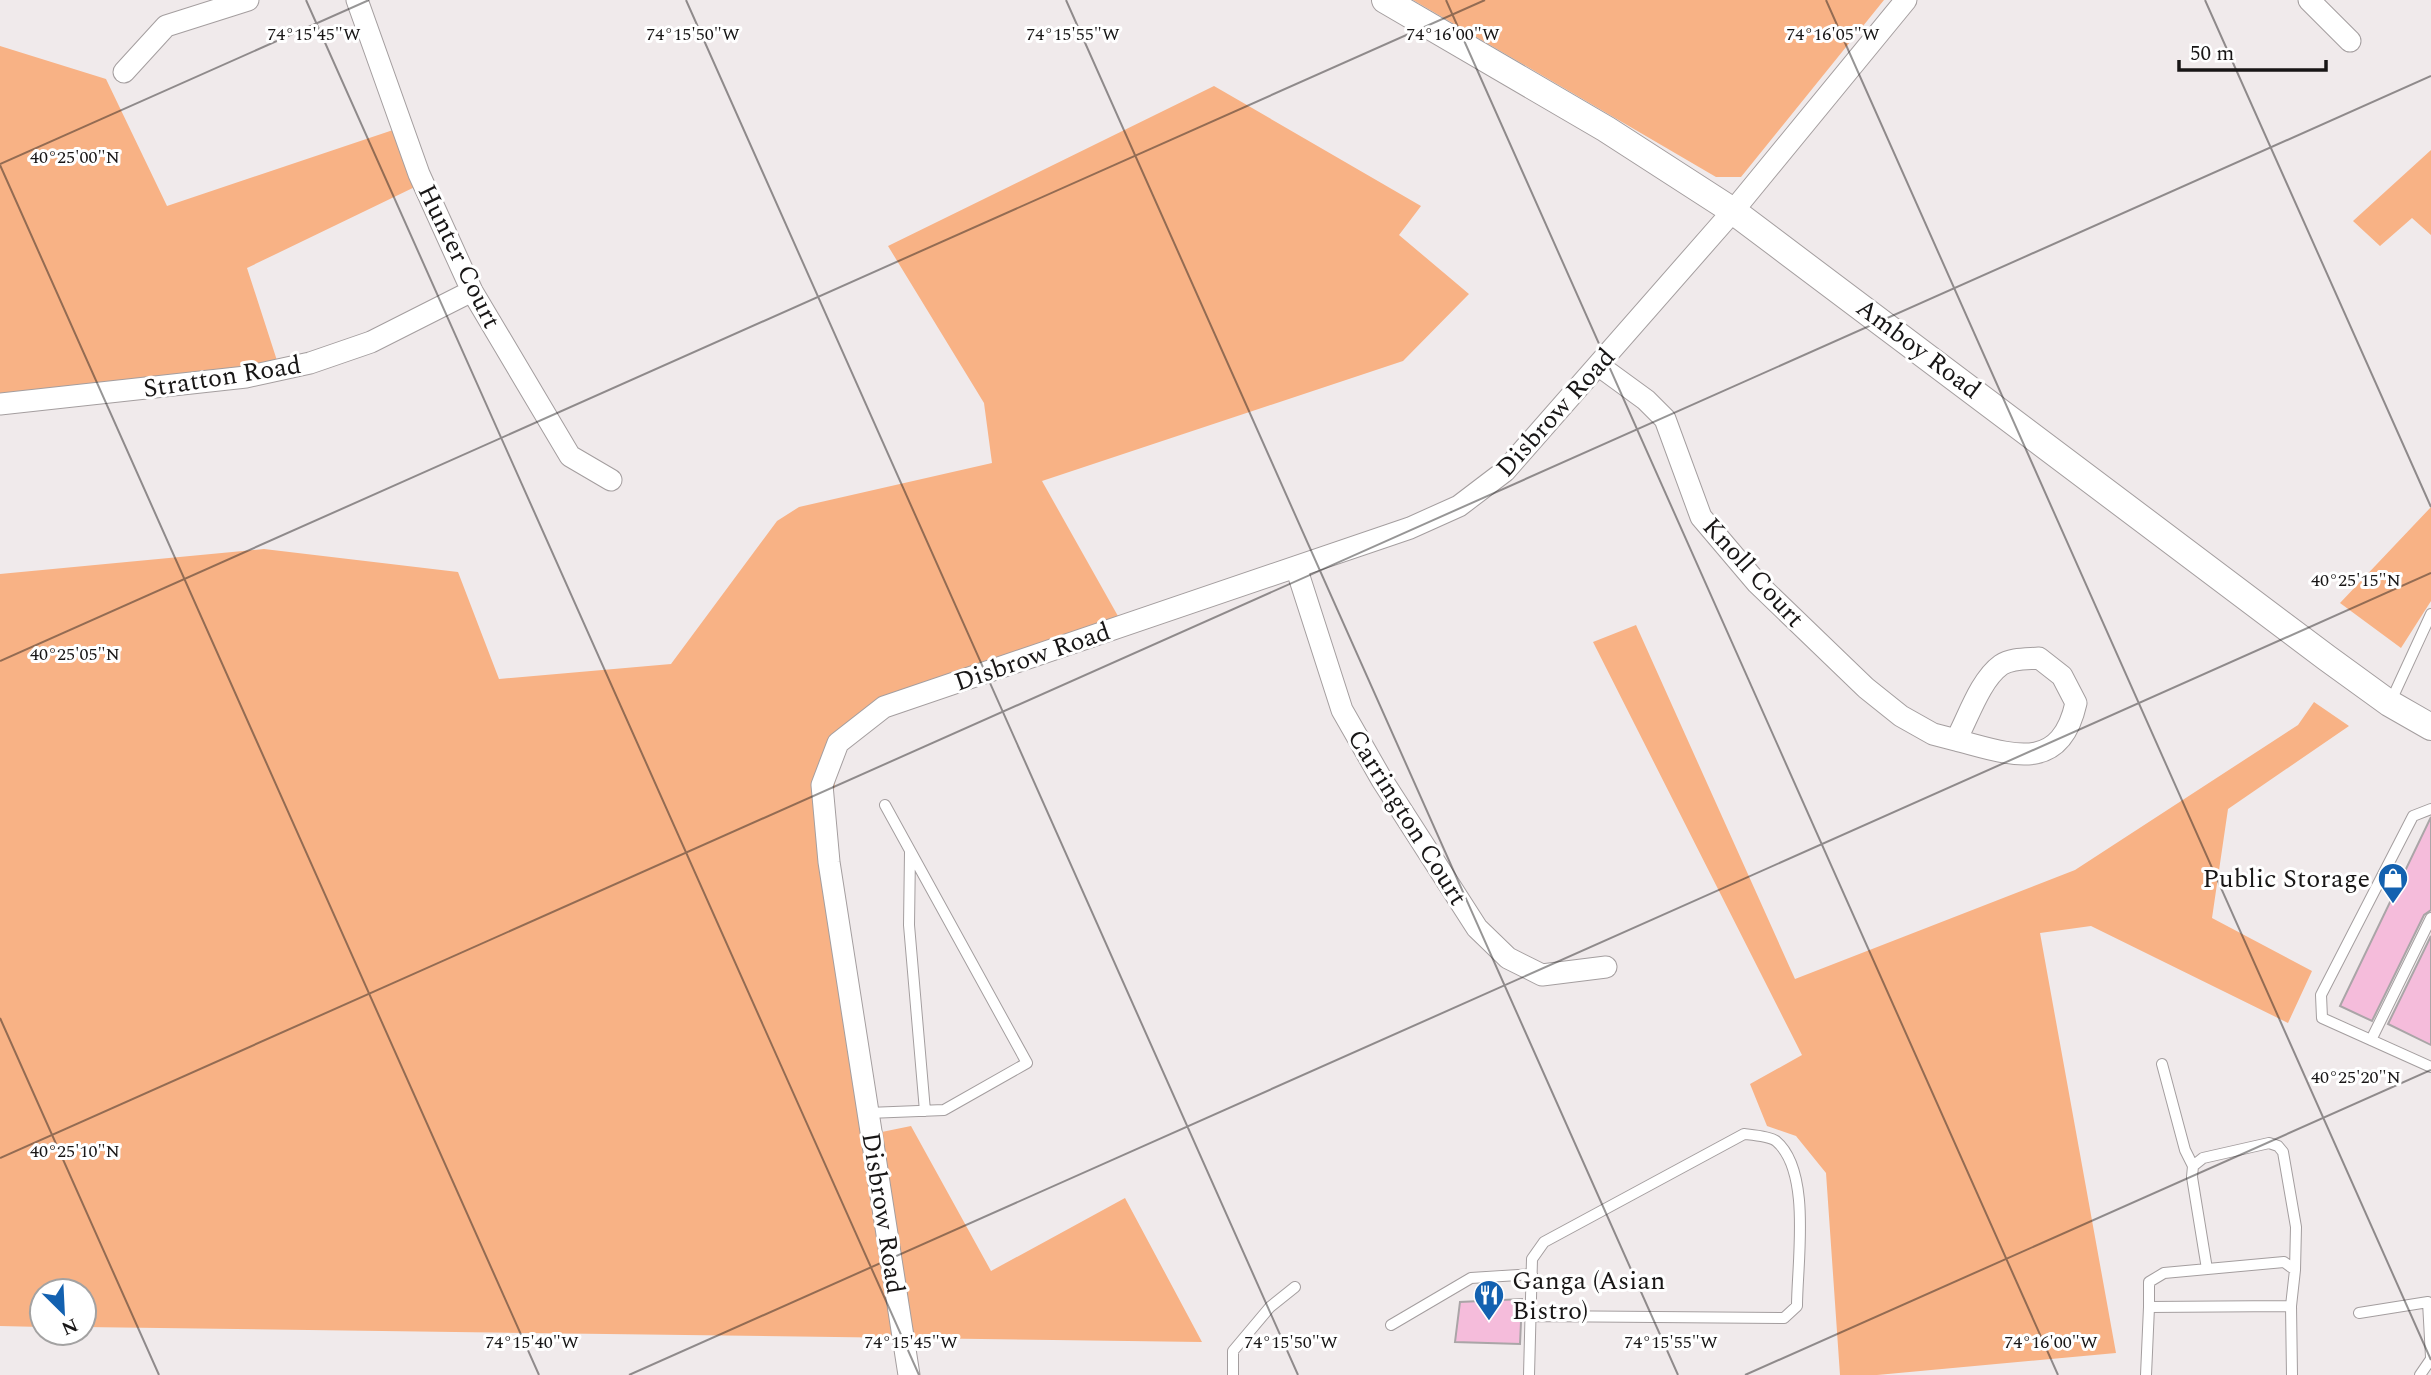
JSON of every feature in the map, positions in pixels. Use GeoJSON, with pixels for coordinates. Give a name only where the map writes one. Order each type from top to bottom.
{"type":"FeatureCollection","features":[{"type":"Feature","properties":{"kind":"street"},"geometry":{"type":"LineString","coordinates":[[124,72],[166,26],[248,0]]}},
{"type":"Feature","properties":{"kind":"street","name":"Hunter Court"},"geometry":{"type":"LineString","coordinates":[[357,0],[419,174],[472,291],[570,456],[611,480]]}},
{"type":"Feature","properties":{"kind":"street","name":"Amboy Road"},"geometry":{"type":"LineString","coordinates":[[1385,0],[1606,129],[1733,211],[2389,704],[2431,727]]}},
{"type":"Feature","properties":{"kind":"street","name":"Disbrow Road"},"geometry":{"type":"LineString","coordinates":[[909,1375],[829,862],[822,785],[838,743],[884,707],[1410,528],[1459,506],[1505,471],[1733,211],[1906,0]]}},
{"type":"Feature","properties":{"kind":"street"},"geometry":{"type":"LineString","coordinates":[[2309,0],[2350,41]]}},
{"type":"Feature","properties":{"kind":"street","name":"Stratton Road"},"geometry":{"type":"LineString","coordinates":[[0,404],[246,377],[310,363],[371,342],[472,291]]}},
{"type":"Feature","properties":{"kind":"street","name":"Knoll Court"},"geometry":{"type":"LineString","coordinates":[[1598,365],[1646,400],[1665,419],[1701,517],[1757,583],[1866,688],[1901,716],[1933,734],[1956,740],[2017,755],[2052,749],[2065,735],[2072,722],[2076,703],[2070,687],[2050,665],[2039,659],[2009,661],[2000,665],[1986,682],[1956,740]]}},
{"type":"Feature","properties":{"kind":"street","name":"Carrington Court"},"geometry":{"type":"LineString","coordinates":[[1296,567],[1342,710],[1382,780],[1477,928],[1508,958],[1542,975],[1606,967]]}},
{"type":"Feature","properties":{"kind":"lane"},"geometry":{"type":"LineString","coordinates":[[2389,704],[2431,614]]}},
{"type":"Feature","properties":{"kind":"lane"},"geometry":{"type":"LineString","coordinates":[[868,1114],[944,1110],[1027,1063],[885,805]]}},
{"type":"Feature","properties":{"kind":"lane"},"geometry":{"type":"LineString","coordinates":[[2431,809],[2413,816],[2321,995],[2322,1018],[2431,1067]]}},
{"type":"Feature","properties":{"kind":"lane"},"geometry":{"type":"LineString","coordinates":[[910,850],[909,925],[925,1111]]}},
{"type":"Feature","properties":{"kind":"lane"},"geometry":{"type":"LineString","coordinates":[[2371,1040],[2431,918]]}},
{"type":"Feature","properties":{"kind":"lane"},"geometry":{"type":"LineString","coordinates":[[2162,1064],[2185,1150],[2193,1166],[2207,1269]]}},
{"type":"Feature","properties":{"kind":"lane"},"geometry":{"type":"LineString","coordinates":[[1529,1375],[1532,1259],[1545,1242],[1718,1145],[1744,1134],[1774,1139],[1789,1156],[1799,1182],[1797,1306],[1784,1318],[1531,1316]]}},
{"type":"Feature","properties":{"kind":"lane"},"geometry":{"type":"LineString","coordinates":[[2193,1166],[2203,1158],[2269,1143],[2278,1146],[2283,1152],[2296,1227],[2291,1306],[2292,1375]]}},
{"type":"Feature","properties":{"kind":"lane"},"geometry":{"type":"LineString","coordinates":[[2146,1375],[2148,1282],[2164,1273],[2284,1262],[2295,1270]]}},
{"type":"Feature","properties":{"kind":"lane"},"geometry":{"type":"LineString","coordinates":[[1391,1325],[1471,1279],[1532,1273]]}},
{"type":"Feature","properties":{"kind":"lane"},"geometry":{"type":"LineString","coordinates":[[1233,1375],[1233,1351],[1270,1307],[1295,1287]]}},
{"type":"Feature","properties":{"kind":"lane"},"geometry":{"type":"LineString","coordinates":[[2359,1313],[2428,1302],[2431,1358],[2420,1375]]}},
{"type":"Feature","properties":{"kind":"lane"},"geometry":{"type":"LineString","coordinates":[[2149,1307],[2291,1306]]}},
{"type":"Feature","properties":{"kind":"shaded area"},"geometry":{"type":"Polygon","coordinates":[[[1413,0],[1884,0],[1741,177],[1716,177],[1413,0]]]}},
{"type":"Feature","properties":{"kind":"shaded area"},"geometry":{"type":"Polygon","coordinates":[[[0,46],[106,79],[167,206],[399,128],[421,184],[247,268],[282,376],[0,412],[0,46]]]}},
{"type":"Feature","properties":{"kind":"shaded area"},"geometry":{"type":"Polygon","coordinates":[[[1214,86],[1421,206],[1399,235],[1469,294],[1403,361],[1042,481],[1123,625],[885,703],[842,736],[830,817],[872,1134],[911,1126],[991,1271],[1125,1198],[1202,1342],[98,1327],[98,1277],[28,1277],[28,1327],[0,1326],[0,574],[264,549],[458,572],[499,679],[671,664],[777,521],[799,507],[992,463],[984,403],[888,246],[1214,86]]]}},
{"type":"Feature","properties":{"kind":"shaded area"},"geometry":{"type":"Polygon","coordinates":[[[2431,150],[2431,235],[2412,218],[2380,246],[2353,221],[2431,150]]]}},
{"type":"Feature","properties":{"kind":"shaded area"},"geometry":{"type":"Polygon","coordinates":[[[2431,507],[2431,601],[2401,648],[2340,603],[2431,507]]]}},
{"type":"Feature","properties":{"kind":"shaded area"},"geometry":{"type":"Polygon","coordinates":[[[1636,625],[1795,979],[2075,870],[2298,725],[2314,702],[2349,726],[2228,809],[2212,918],[2312,971],[2288,1023],[2091,926],[2040,933],[2116,1353],[1877,1375],[1840,1375],[1826,1173],[1796,1136],[1767,1126],[1750,1084],[1802,1055],[1593,642],[1636,625]]]}},
{"type":"Feature","properties":{"kind":"building"},"geometry":{"type":"Polygon","coordinates":[[[2431,817],[2431,910],[2424,915],[2372,1021],[2340,1006],[2431,817]]]}},
{"type":"Feature","properties":{"kind":"building"},"geometry":{"type":"Polygon","coordinates":[[[2431,936],[2431,1045],[2388,1024],[2431,936]]]}},
{"type":"Feature","properties":{"kind":"building","name":"Ganga (Asian Bistro)"},"geometry":{"type":"Polygon","coordinates":[[[1522,1299],[1520,1344],[1455,1342],[1460,1302],[1522,1299]]]}},
{"type":"Feature","properties":{"kind":"place","name":"Public Storage"},"geometry":{"type":"Point","coordinates":[2393,905]}},
{"type":"Feature","properties":{"kind":"place","name":"Ganga (Asian Bistro)"},"geometry":{"type":"Point","coordinates":[1489,1322]}}]}
